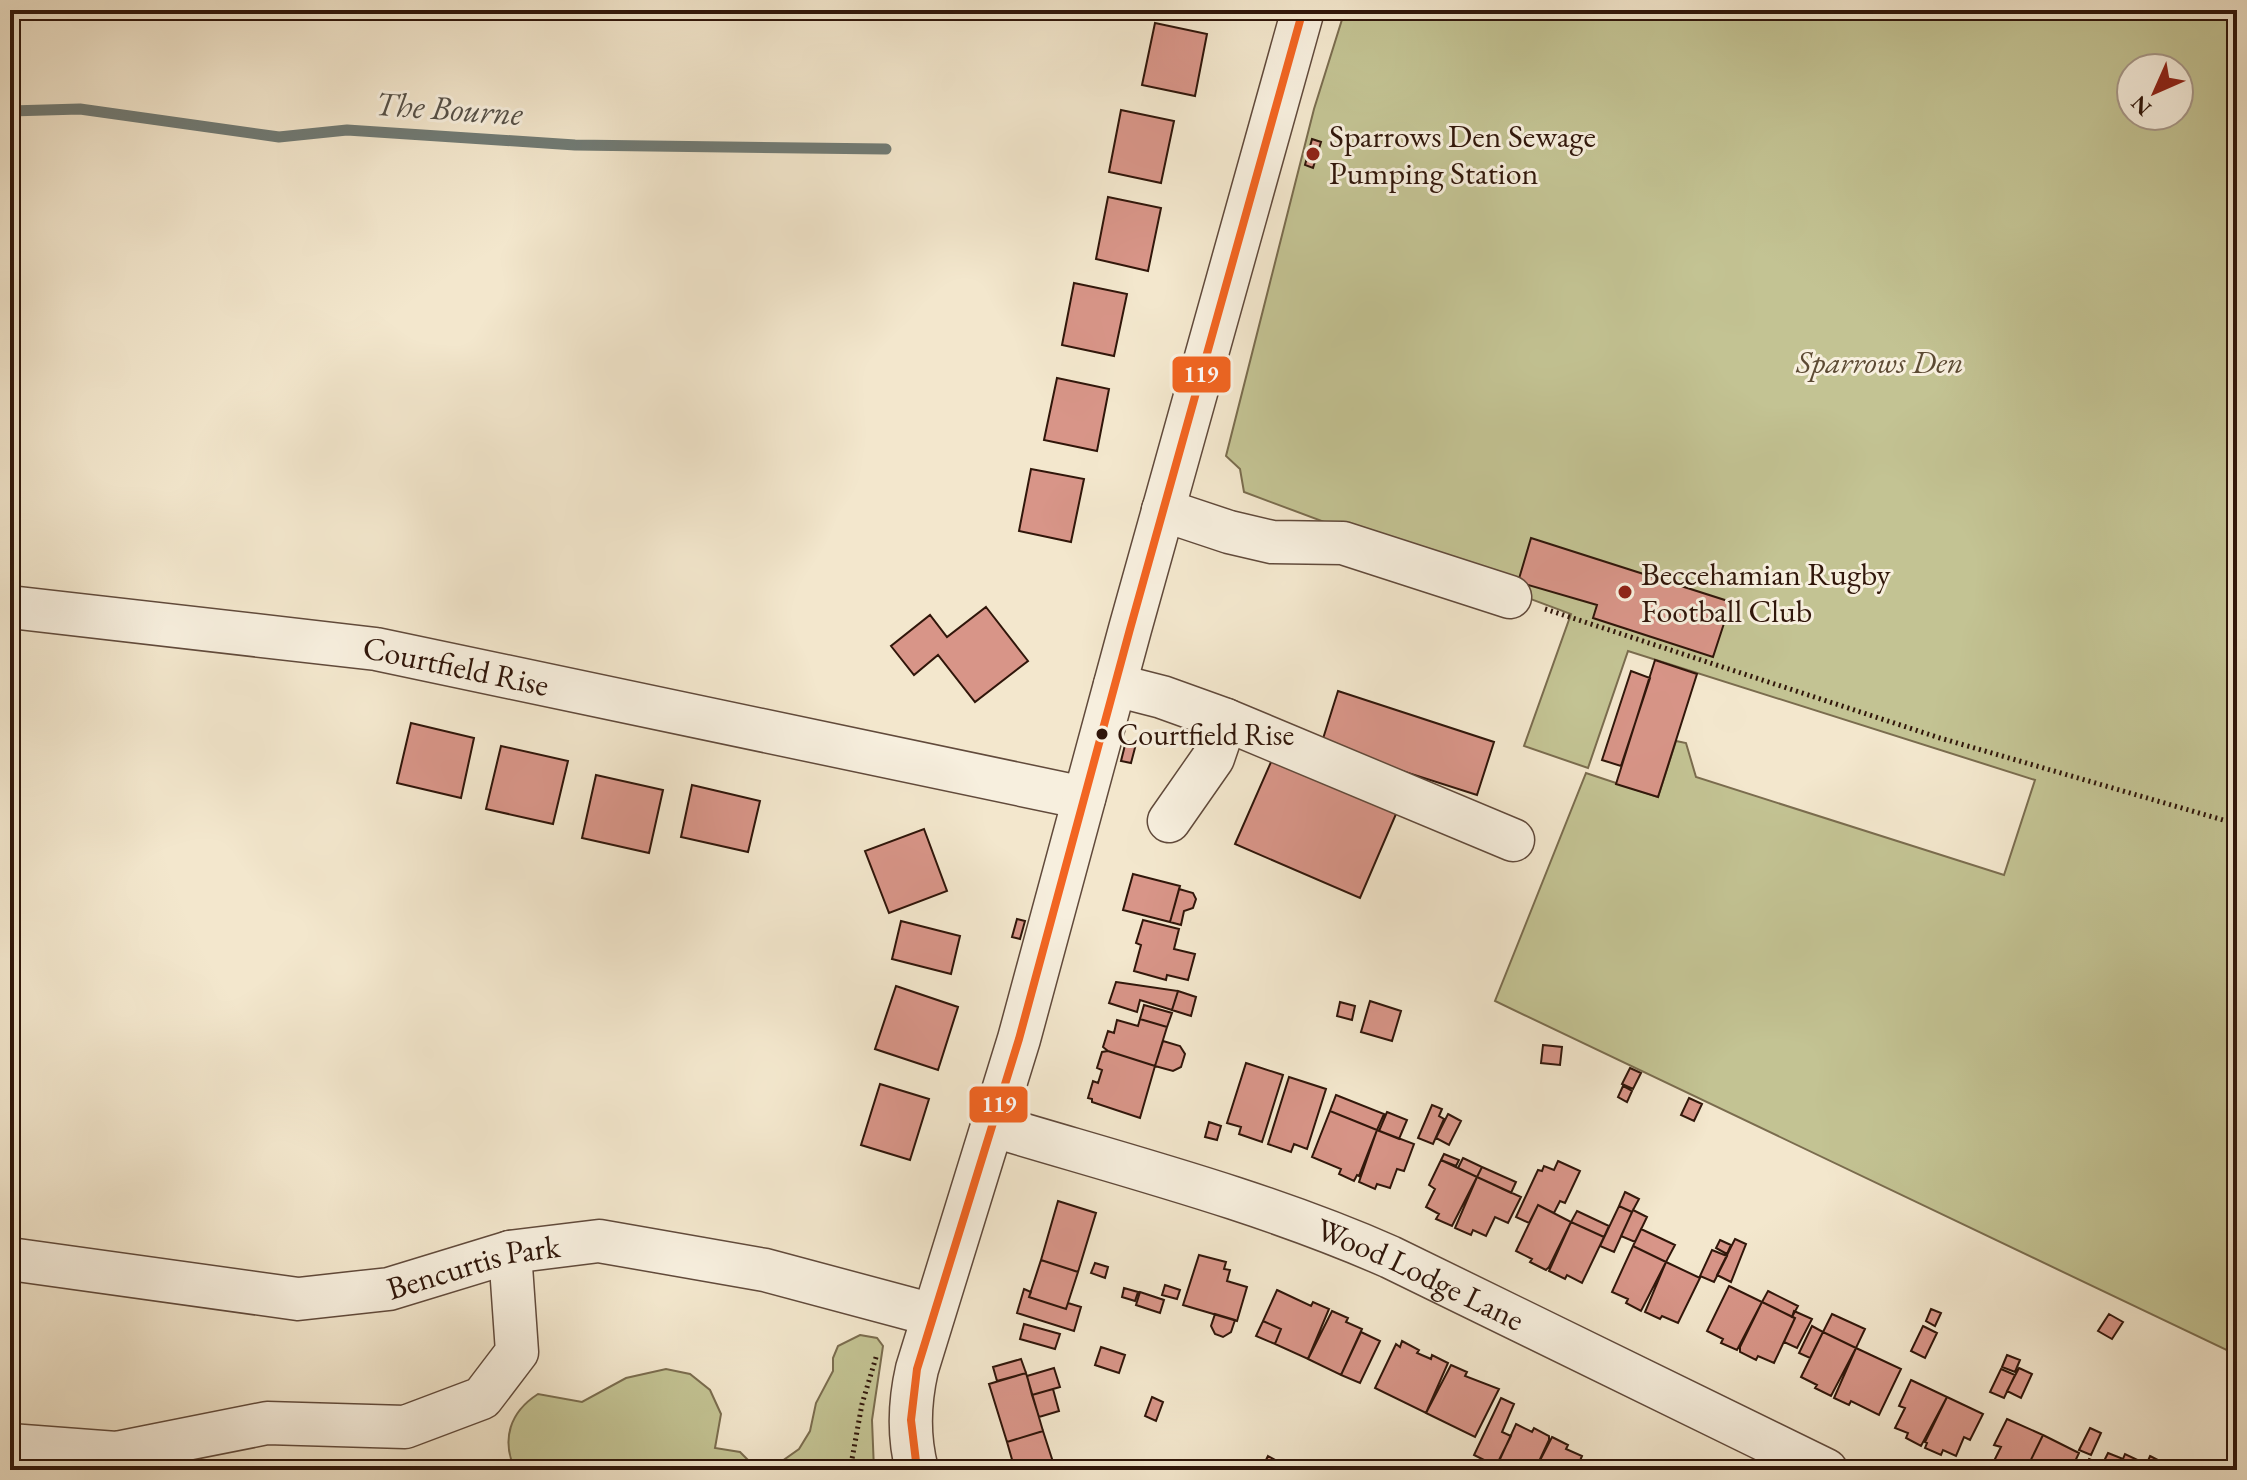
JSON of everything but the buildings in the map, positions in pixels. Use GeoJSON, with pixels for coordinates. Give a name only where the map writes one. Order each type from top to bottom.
{"type":"FeatureCollection","features":[{"type":"Feature","properties":{"kind":"street"},"geometry":{"type":"LineString","coordinates":[[917,1470],[910,1411],[917,1369],[994,1126],[1303,10]]}},
{"type":"Feature","properties":{"kind":"street"},"geometry":{"type":"LineString","coordinates":[[1163,510],[1229,532],[1272,542],[1343,543],[1510,597]]}},
{"type":"Feature","properties":{"kind":"street","name":"Courtfield Rise"},"geometry":{"type":"LineString","coordinates":[[10,607],[376,649],[1084,798]]}},
{"type":"Feature","properties":{"kind":"street"},"geometry":{"type":"LineString","coordinates":[[1115,685],[1162,697],[1226,720],[1513,840]]}},
{"type":"Feature","properties":{"kind":"street"},"geometry":{"type":"LineString","coordinates":[[1169,821],[1213,758],[1226,720]]}},
{"type":"Feature","properties":{"kind":"street","name":"Wood Lodge Lane"},"geometry":{"type":"LineString","coordinates":[[994,1126],[1329,1231],[1390,1257],[1826,1470]]}},
{"type":"Feature","properties":{"kind":"street","name":"Bencurtis Park"},"geometry":{"type":"LineString","coordinates":[[10,1259],[298,1299],[389,1289],[510,1252],[599,1241],[765,1270],[933,1315]]}},
{"type":"Feature","properties":{"kind":"street"},"geometry":{"type":"LineString","coordinates":[[10,1445],[116,1453],[267,1423],[405,1427],[482,1398],[517,1352],[510,1252]]}},
{"type":"Feature","properties":{"kind":"path"},"geometry":{"type":"LineString","coordinates":[[1510,597],[1940,738],[2237,824]]}},
{"type":"Feature","properties":{"kind":"path"},"geometry":{"type":"LineString","coordinates":[[850,1470],[862,1404],[893,1304]]}},
{"type":"Feature","properties":{"kind":"green space","name":"Sparrows Den"},"geometry":{"type":"Polygon","coordinates":[[[1345,10],[2237,10],[2237,1355],[1495,1001],[1586,773],[1658,797],[1676,741],[1686,743],[1696,777],[2004,875],[2035,780],[1628,651],[1588,768],[1524,746],[1571,614],[1244,492],[1240,469],[1226,456],[1314,109],[1345,10]]]}},
{"type":"Feature","properties":{"kind":"green space"},"geometry":{"type":"Polygon","coordinates":[[[860,1335],[877,1338],[883,1346],[872,1420],[874,1470],[515,1470],[509,1448],[511,1427],[521,1409],[538,1394],[582,1402],[626,1378],[666,1369],[690,1374],[710,1390],[721,1414],[715,1448],[740,1452],[754,1466],[775,1466],[799,1449],[810,1431],[816,1403],[833,1371],[833,1358],[838,1346],[860,1335]]]}},
{"type":"Feature","properties":{"kind":"waterway","name":"The Bourne"},"geometry":{"type":"LineString","coordinates":[[10,111],[80,109],[279,137],[347,130],[575,145],[886,149]]}},
{"type":"Feature","properties":{"kind":"transit line","name":"119"},"geometry":{"type":"LineString","coordinates":[[917,1470],[911,1420],[917,1369],[1019,1039],[1303,10]]}},
{"type":"Feature","properties":{"kind":"place","name":"Sparrows Den Sewage Pumping Station"},"geometry":{"type":"Point","coordinates":[1313,154]}},
{"type":"Feature","properties":{"kind":"place","name":"Beccehamian Rugby Football Club"},"geometry":{"type":"Point","coordinates":[1625,592]}},
{"type":"Feature","properties":{"kind":"place","name":"Courtfield Rise"},"geometry":{"type":"Point","coordinates":[1102,734]}}]}
